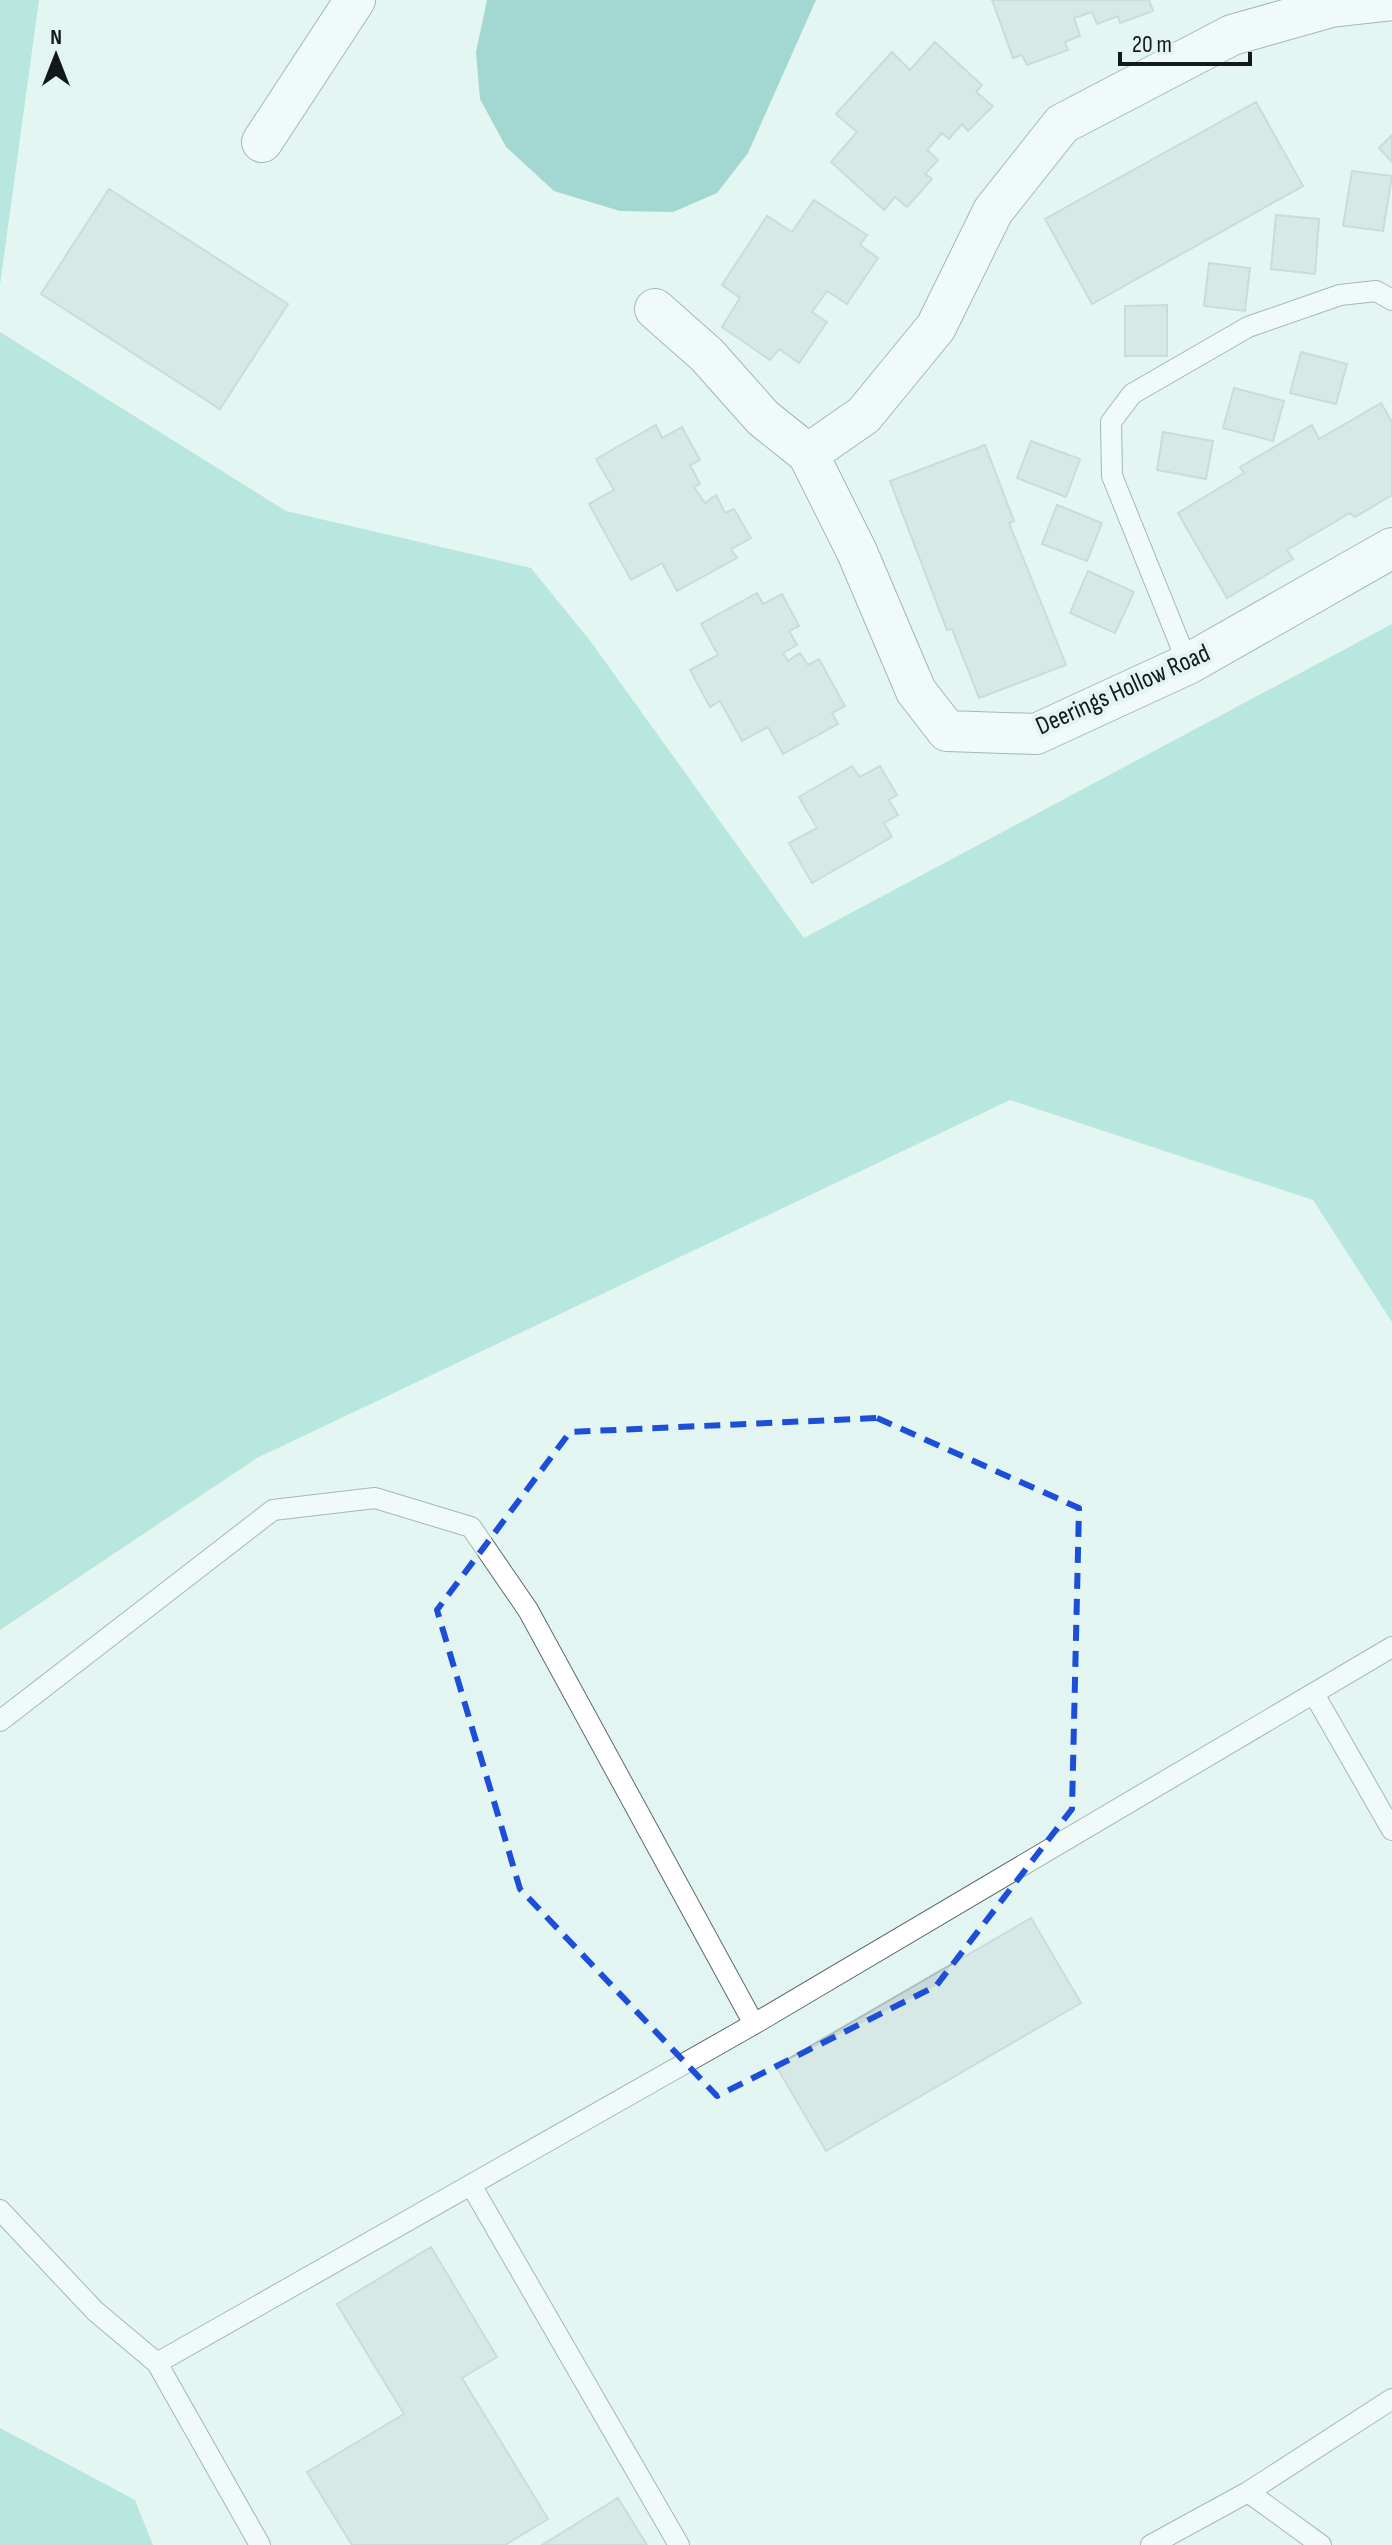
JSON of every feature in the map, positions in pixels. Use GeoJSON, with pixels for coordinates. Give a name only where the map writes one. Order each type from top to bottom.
{"type":"FeatureCollection","features":[{"type":"Feature","properties":{"kind":"street"},"geometry":{"type":"LineString","coordinates":[[262,142],[355,0]]}},
{"type":"Feature","properties":{"kind":"street"},"geometry":{"type":"LineString","coordinates":[[808,454],[864,415],[936,327],[993,211],[1062,124],[1232,35],[1331,7],[1392,0]]}},
{"type":"Feature","properties":{"kind":"street","name":"Deerings Hollow Road"},"geometry":{"type":"LineString","coordinates":[[655,309],[707,355],[763,418],[808,454],[857,552],[916,691],[947,731],[1036,734],[1188,664],[1392,548]]}},
{"type":"Feature","properties":{"kind":"lane"},"geometry":{"type":"LineString","coordinates":[[1188,664],[1112,476],[1111,422],[1132,394],[1248,327],[1340,295],[1376,291],[1392,300]]}},
{"type":"Feature","properties":{"kind":"lane"},"geometry":{"type":"LineString","coordinates":[[0,1721],[273,1510],[375,1498],[471,1527],[528,1610],[754,2024]]}},
{"type":"Feature","properties":{"kind":"lane"},"geometry":{"type":"LineString","coordinates":[[157,2363],[754,2024],[1392,1647]]}},
{"type":"Feature","properties":{"kind":"lane"},"geometry":{"type":"LineString","coordinates":[[1314,1694],[1392,1830]]}},
{"type":"Feature","properties":{"kind":"lane"},"geometry":{"type":"LineString","coordinates":[[471,2185],[679,2545]]}},
{"type":"Feature","properties":{"kind":"lane"},"geometry":{"type":"LineString","coordinates":[[0,2210],[95,2311],[157,2363],[260,2545]]}},
{"type":"Feature","properties":{"kind":"lane"},"geometry":{"type":"LineString","coordinates":[[1151,2545],[1248,2492],[1392,2399]]}},
{"type":"Feature","properties":{"kind":"lane"},"geometry":{"type":"LineString","coordinates":[[1248,2492],[1321,2545]]}},
{"type":"Feature","properties":{"kind":"highlighted area"},"geometry":{"type":"Polygon","coordinates":[[[877,1418],[1079,1508],[1072,1809],[936,1986],[717,2096],[520,1889],[437,1610],[570,1432],[877,1418]]]}},
{"type":"Feature","properties":{"kind":"shaded area"},"geometry":{"type":"Polygon","coordinates":[[[0,0],[39,0],[0,285],[0,0]]]}},
{"type":"Feature","properties":{"kind":"shaded area"},"geometry":{"type":"Polygon","coordinates":[[[487,0],[816,0],[748,153],[717,193],[673,212],[620,211],[554,191],[506,147],[480,99],[476,52],[487,0]]]}},
{"type":"Feature","properties":{"kind":"shaded area"},"geometry":{"type":"Polygon","coordinates":[[[0,332],[286,511],[531,568],[591,642],[804,938],[1392,624],[1392,1322],[1313,1200],[1010,1100],[257,1458],[0,1630],[0,332]]]}},
{"type":"Feature","properties":{"kind":"shaded area"},"geometry":{"type":"Polygon","coordinates":[[[0,2428],[135,2500],[153,2545],[0,2545],[0,2428]]]}},
{"type":"Feature","properties":{"kind":"building"},"geometry":{"type":"Polygon","coordinates":[[[992,0],[1149,0],[1153,11],[1120,23],[1118,16],[1097,24],[1092,12],[1074,18],[1080,36],[1065,42],[1068,50],[1027,65],[1022,55],[1013,58],[992,0]]]}},
{"type":"Feature","properties":{"kind":"building"},"geometry":{"type":"Polygon","coordinates":[[[935,42],[982,85],[976,92],[993,106],[968,131],[962,124],[949,139],[942,133],[927,150],[938,160],[925,174],[932,179],[907,207],[895,197],[884,210],[831,162],[857,132],[836,114],[892,52],[910,70],[935,42]]]}},
{"type":"Feature","properties":{"kind":"building"},"geometry":{"type":"Polygon","coordinates":[[[1256,102],[1303,186],[1092,304],[1045,219],[1256,102]]]}},
{"type":"Feature","properties":{"kind":"building"},"geometry":{"type":"Polygon","coordinates":[[[1392,135],[1392,162],[1379,148],[1392,135]]]}},
{"type":"Feature","properties":{"kind":"building"},"geometry":{"type":"Polygon","coordinates":[[[1352,171],[1392,176],[1383,231],[1343,226],[1352,171]]]}},
{"type":"Feature","properties":{"kind":"building"},"geometry":{"type":"Polygon","coordinates":[[[109,189],[288,304],[220,409],[41,294],[109,189]]]}},
{"type":"Feature","properties":{"kind":"building"},"geometry":{"type":"Polygon","coordinates":[[[814,200],[867,235],[860,245],[878,258],[847,304],[827,291],[812,312],[827,322],[799,363],[779,349],[770,360],[722,327],[740,298],[722,285],[767,216],[792,232],[814,200]]]}},
{"type":"Feature","properties":{"kind":"building"},"geometry":{"type":"Polygon","coordinates":[[[1276,215],[1319,219],[1315,274],[1271,269],[1276,215]]]}},
{"type":"Feature","properties":{"kind":"building"},"geometry":{"type":"Polygon","coordinates":[[[1209,263],[1250,268],[1245,311],[1204,306],[1209,263]]]}},
{"type":"Feature","properties":{"kind":"building"},"geometry":{"type":"Polygon","coordinates":[[[1167,305],[1167,356],[1125,356],[1125,306],[1167,305]]]}},
{"type":"Feature","properties":{"kind":"building"},"geometry":{"type":"Polygon","coordinates":[[[1301,352],[1347,364],[1336,404],[1290,393],[1301,352]]]}},
{"type":"Feature","properties":{"kind":"building"},"geometry":{"type":"Polygon","coordinates":[[[1234,388],[1284,401],[1273,441],[1223,428],[1234,388]]]}},
{"type":"Feature","properties":{"kind":"building"},"geometry":{"type":"Polygon","coordinates":[[[1381,403],[1392,422],[1392,495],[1355,517],[1350,513],[1287,550],[1293,559],[1227,598],[1178,513],[1244,473],[1240,467],[1312,425],[1319,439],[1381,403]]]}},
{"type":"Feature","properties":{"kind":"building"},"geometry":{"type":"Polygon","coordinates":[[[656,425],[662,438],[682,427],[700,460],[690,465],[700,484],[694,487],[705,503],[716,495],[725,513],[734,509],[751,538],[731,549],[737,558],[677,591],[662,563],[631,580],[589,504],[614,490],[596,459],[656,425]]]}},
{"type":"Feature","properties":{"kind":"building"},"geometry":{"type":"Polygon","coordinates":[[[1163,432],[1213,441],[1206,479],[1157,470],[1163,432]]]}},
{"type":"Feature","properties":{"kind":"building"},"geometry":{"type":"Polygon","coordinates":[[[1031,441],[1080,459],[1066,497],[1017,478],[1031,441]]]}},
{"type":"Feature","properties":{"kind":"building"},"geometry":{"type":"Polygon","coordinates":[[[985,445],[1014,521],[1009,523],[1066,665],[979,698],[952,629],[947,630],[890,481],[985,445]]]}},
{"type":"Feature","properties":{"kind":"building"},"geometry":{"type":"Polygon","coordinates":[[[1057,505],[1102,523],[1087,561],[1042,544],[1057,505]]]}},
{"type":"Feature","properties":{"kind":"building"},"geometry":{"type":"Polygon","coordinates":[[[1088,571],[1134,592],[1115,633],[1070,613],[1088,571]]]}},
{"type":"Feature","properties":{"kind":"building"},"geometry":{"type":"Polygon","coordinates":[[[757,593],[763,604],[782,594],[799,626],[789,631],[797,645],[783,653],[788,661],[800,653],[808,665],[819,659],[845,706],[832,713],[838,724],[783,754],[768,727],[742,741],[720,701],[710,707],[690,670],[718,655],[701,624],[757,593]]]}},
{"type":"Feature","properties":{"kind":"building"},"geometry":{"type":"Polygon","coordinates":[[[852,766],[860,777],[880,766],[897,795],[889,800],[898,815],[884,823],[892,837],[812,883],[789,843],[817,828],[799,797],[852,766]]]}},
{"type":"Feature","properties":{"kind":"building"},"geometry":{"type":"Polygon","coordinates":[[[1031,1918],[1081,2003],[826,2151],[776,2066],[1031,1918]]]}},
{"type":"Feature","properties":{"kind":"building"},"geometry":{"type":"Polygon","coordinates":[[[431,2247],[497,2357],[462,2378],[548,2519],[505,2545],[352,2545],[307,2472],[404,2414],[337,2304],[431,2247]]]}},
{"type":"Feature","properties":{"kind":"building"},"geometry":{"type":"Polygon","coordinates":[[[618,2498],[647,2545],[542,2545],[618,2498]]]}}]}
